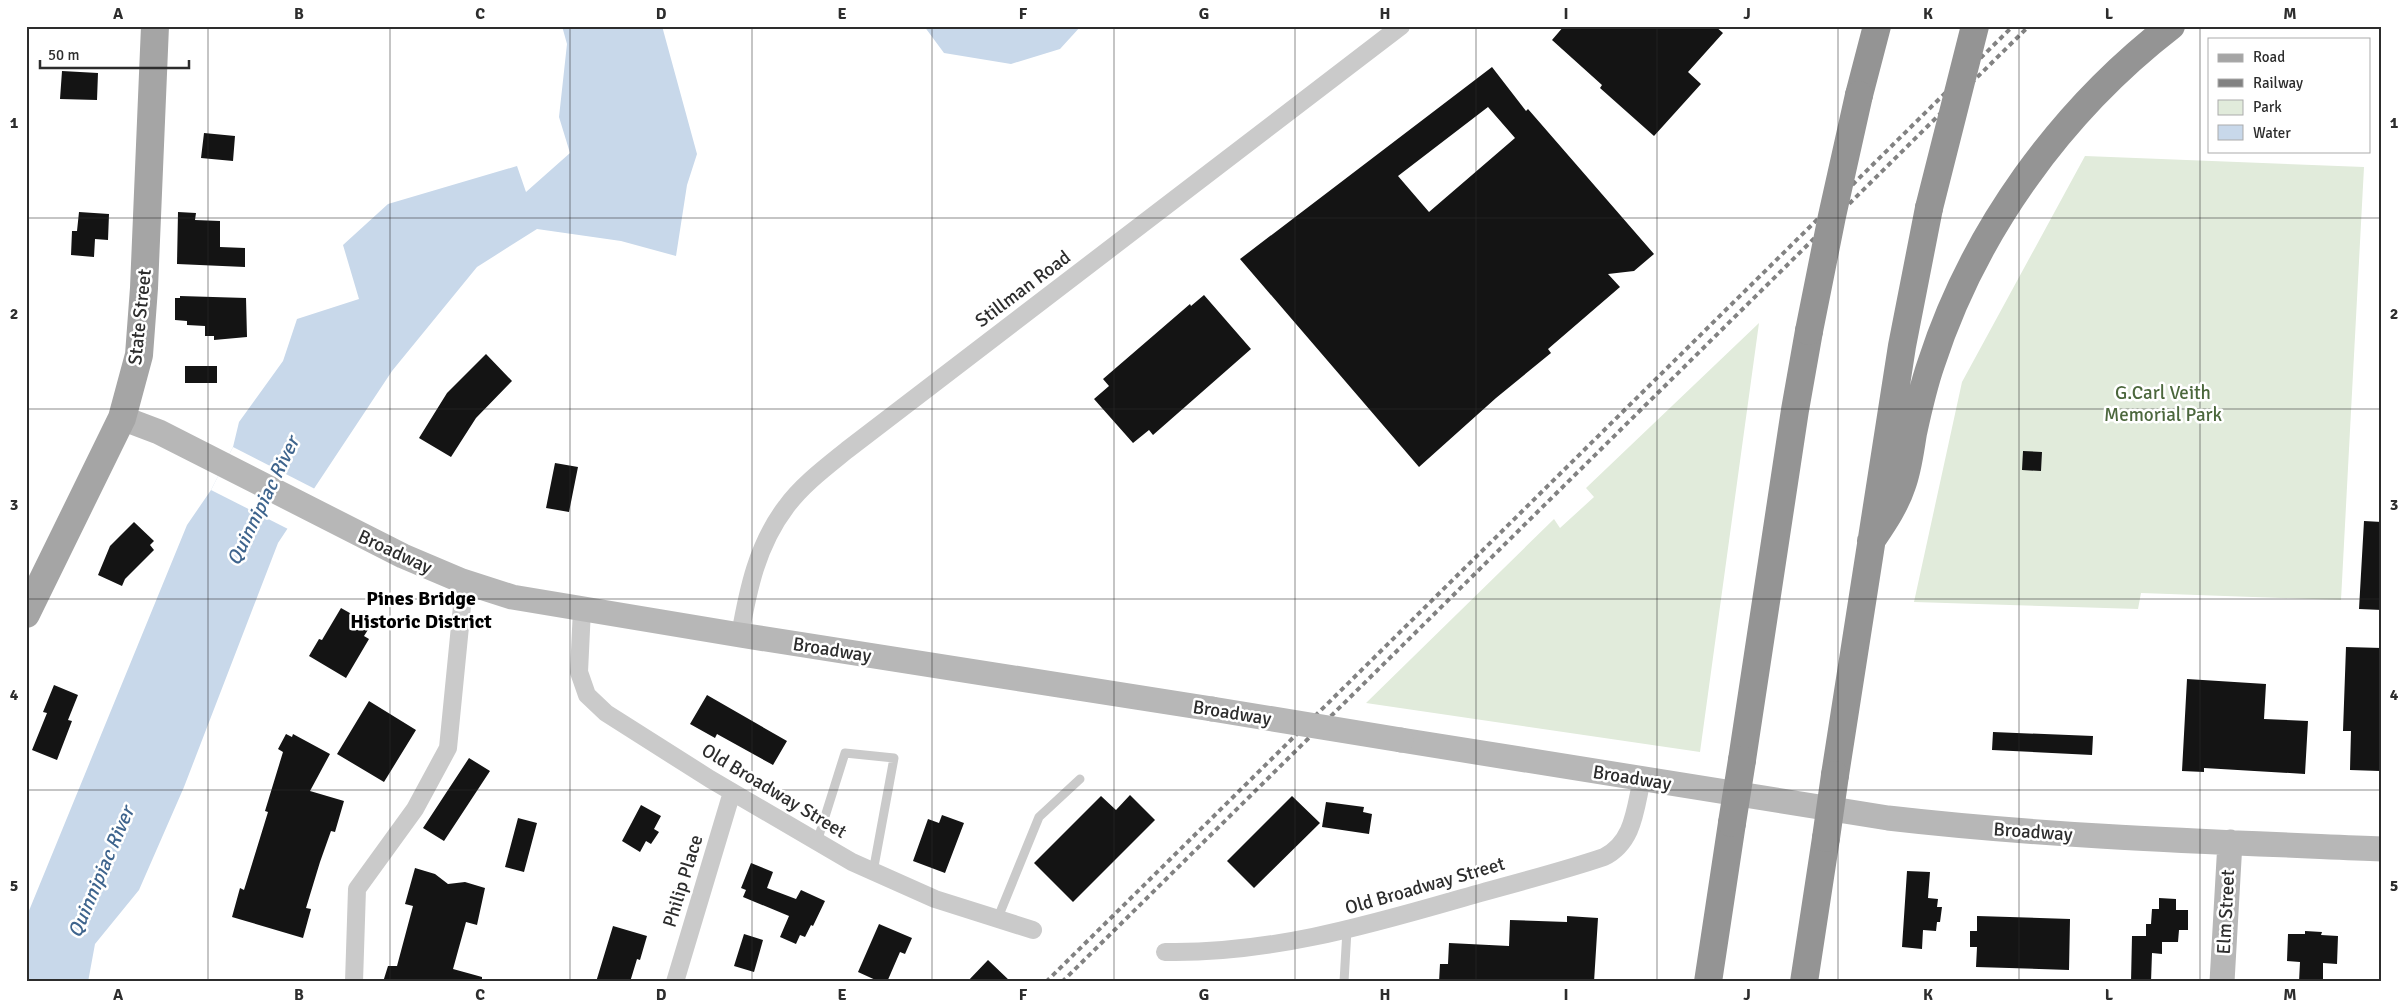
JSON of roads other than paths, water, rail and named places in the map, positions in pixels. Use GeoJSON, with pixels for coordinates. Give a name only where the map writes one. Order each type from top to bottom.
{"type":"FeatureCollection","features":[{"type":"Feature","properties":{"kind":"highway"},"geometry":{"type":"LineString","coordinates":[[1708,982],[1795,410],[1809,332],[1859,95],[1877,26]]}},
{"type":"Feature","properties":{"kind":"highway"},"geometry":{"type":"LineString","coordinates":[[1804,982],[1904,337],[1929,208],[1975,26]]}},
{"type":"Feature","properties":{"kind":"highway"},"geometry":{"type":"LineString","coordinates":[[1871,541],[1886,519],[1903,484],[1924,386],[1941,336],[1964,283],[1994,228],[2035,166],[2072,119],[2131,59],[2171,26]]}},
{"type":"Feature","properties":{"kind":"main road","name":"State Street"},"geometry":{"type":"LineString","coordinates":[[26,614],[122,418],[139,355],[144,288],[156,26]]}},
{"type":"Feature","properties":{"kind":"main road","name":"Broadway"},"geometry":{"type":"LineString","coordinates":[[122,418],[159,432],[411,560],[470,584],[512,596],[740,635],[1642,779],[1952,826],[2071,835],[2382,849]]}},
{"type":"Feature","properties":{"kind":"main road","name":"Elm Street"},"geometry":{"type":"LineString","coordinates":[[2222,982],[2230,842]]}},
{"type":"Feature","properties":{"kind":"street","name":"Stillman Road"},"geometry":{"type":"LineString","coordinates":[[740,635],[751,581],[761,550],[787,506],[814,478],[855,444],[1401,26]]}},
{"type":"Feature","properties":{"kind":"street"},"geometry":{"type":"LineString","coordinates":[[354,982],[358,889],[415,809],[448,748],[462,606],[470,584]]}},
{"type":"Feature","properties":{"kind":"street","name":"Old Broadway Street"},"geometry":{"type":"LineString","coordinates":[[582,609],[578,658],[581,683],[587,695],[606,713],[732,792],[817,842],[873,872],[935,899],[997,920],[1034,930]]}},
{"type":"Feature","properties":{"kind":"street","name":"Old Broadway Street"},"geometry":{"type":"LineString","coordinates":[[1165,952],[1240,949],[1297,941],[1347,930],[1583,864],[1613,853],[1620,847],[1629,832],[1642,779]]}},
{"type":"Feature","properties":{"kind":"street","name":"Philip Place"},"geometry":{"type":"LineString","coordinates":[[675,982],[732,792]]}},
{"type":"Feature","properties":{"kind":"lane"},"geometry":{"type":"LineString","coordinates":[[817,842],[845,753],[894,758],[873,872]]}},
{"type":"Feature","properties":{"kind":"lane"},"geometry":{"type":"LineString","coordinates":[[997,920],[1039,817],[1080,779]]}},
{"type":"Feature","properties":{"kind":"lane"},"geometry":{"type":"LineString","coordinates":[[1344,982],[1347,930]]}},
{"type":"Feature","properties":{"kind":"water","name":"Quinnipiac River"},"geometry":{"type":"Polygon","coordinates":[[[562,26],[662,26],[697,154],[687,185],[676,256],[621,241],[537,229],[477,267],[392,371],[278,543],[184,787],[139,890],[95,944],[88,982],[26,982],[26,918],[187,525],[211,490],[233,447],[239,422],[283,361],[297,319],[359,299],[343,245],[388,204],[517,166],[526,192],[570,153],[559,117],[567,44],[562,26]]]}},
{"type":"Feature","properties":{"kind":"water"},"geometry":{"type":"Polygon","coordinates":[[[924,26],[1081,26],[1060,49],[1011,64],[944,53],[924,26]]]}},
{"type":"Feature","properties":{"kind":"railway"},"geometry":{"type":"LineString","coordinates":[[1046,982],[2013,26]]}},
{"type":"Feature","properties":{"kind":"railway"},"geometry":{"type":"LineString","coordinates":[[1062,982],[2029,26]]}},
{"type":"Feature","properties":{"kind":"district","name":"Pines Bridge Historic District"},"geometry":{"type":"Point","coordinates":[421,610]}},
{"type":"Feature","properties":{"kind":"park label","name":"G.Carl Veith Memorial Park"},"geometry":{"type":"Point","coordinates":[2163,404]}}]}
